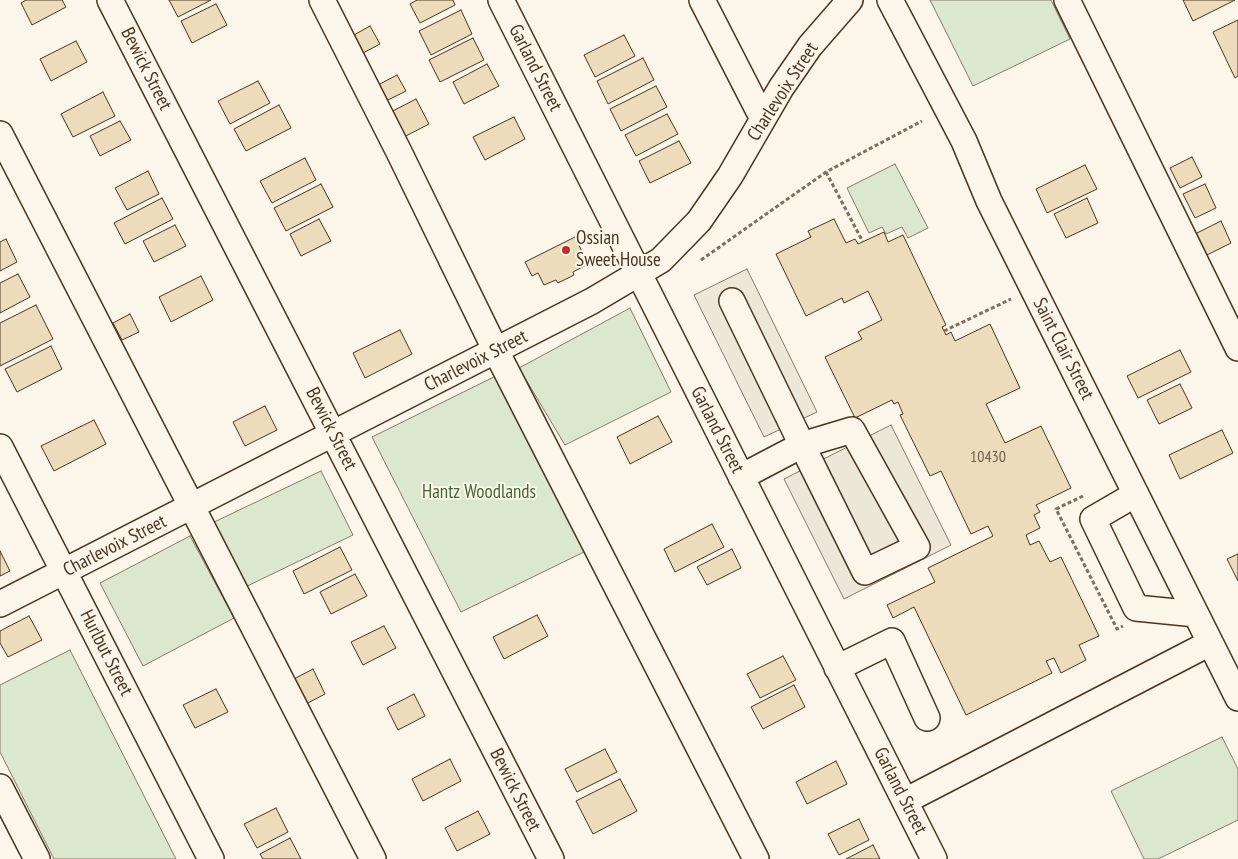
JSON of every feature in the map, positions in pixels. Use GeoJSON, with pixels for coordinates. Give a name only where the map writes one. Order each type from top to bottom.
{"type":"FeatureCollection","features":[{"type":"Feature","properties":{"kind":"street","name":"Bewick Street"},"geometry":{"type":"LineString","coordinates":[[110,0],[551,859]]}},
{"type":"Feature","properties":{"kind":"street"},"geometry":{"type":"LineString","coordinates":[[322,0],[496,351],[756,859]]}},
{"type":"Feature","properties":{"kind":"street","name":"Garland Street"},"geometry":{"type":"LineString","coordinates":[[501,0],[934,859]]}},
{"type":"Feature","properties":{"kind":"street"},"geometry":{"type":"LineString","coordinates":[[702,0],[763,119]]}},
{"type":"Feature","properties":{"kind":"street","name":"Charlevoix Street"},"geometry":{"type":"LineString","coordinates":[[0,604],[496,351],[592,301],[661,260],[699,221],[730,176],[781,88],[810,46],[850,0]]}},
{"type":"Feature","properties":{"kind":"street","name":"Saint Clair Street"},"geometry":{"type":"LineString","coordinates":[[890,0],[964,141],[989,201],[1238,698]]}},
{"type":"Feature","properties":{"kind":"street"},"geometry":{"type":"LineString","coordinates":[[1067,0],[1238,348]]}},
{"type":"Feature","properties":{"kind":"street"},"geometry":{"type":"LineString","coordinates":[[0,134],[373,859]]}},
{"type":"Feature","properties":{"kind":"street"},"geometry":{"type":"LineString","coordinates":[[732,301],[802,445],[865,572],[917,546],[852,430],[802,445],[741,477]]}},
{"type":"Feature","properties":{"kind":"street","name":"Hurlbut Street"},"geometry":{"type":"LineString","coordinates":[[0,447],[211,859]]}},
{"type":"Feature","properties":{"kind":"street"},"geometry":{"type":"LineString","coordinates":[[1136,494],[1093,519],[1136,608],[1196,614]]}},
{"type":"Feature","properties":{"kind":"street"},"geometry":{"type":"LineString","coordinates":[[837,668],[892,641],[927,718]]}},
{"type":"Feature","properties":{"kind":"street"},"geometry":{"type":"LineString","coordinates":[[905,801],[1210,643]]}},
{"type":"Feature","properties":{"kind":"street"},"geometry":{"type":"LineString","coordinates":[[0,787],[38,859]]}},
{"type":"Feature","properties":{"kind":"path"},"geometry":{"type":"LineString","coordinates":[[701,260],[826,172],[922,121]]}},
{"type":"Feature","properties":{"kind":"path"},"geometry":{"type":"LineString","coordinates":[[826,172],[863,242]]}},
{"type":"Feature","properties":{"kind":"path"},"geometry":{"type":"LineString","coordinates":[[944,331],[1011,299]]}},
{"type":"Feature","properties":{"kind":"green space"},"geometry":{"type":"Polygon","coordinates":[[[930,0],[1051,0],[1070,39],[973,86],[930,0]]]}},
{"type":"Feature","properties":{"kind":"green space"},"geometry":{"type":"Polygon","coordinates":[[[895,164],[928,228],[908,238],[902,227],[886,234],[882,227],[869,233],[847,188],[895,164]]]}},
{"type":"Feature","properties":{"kind":"green space","name":"Hantz Woodlands"},"geometry":{"type":"Polygon","coordinates":[[[630,308],[671,392],[565,445],[519,368],[630,308]]]}},
{"type":"Feature","properties":{"kind":"green space","name":"Hantz Woodlands"},"geometry":{"type":"Polygon","coordinates":[[[498,375],[586,551],[461,612],[372,437],[498,375]]]}},
{"type":"Feature","properties":{"kind":"green space"},"geometry":{"type":"Polygon","coordinates":[[[321,471],[353,535],[241,589],[210,524],[321,471]]]}},
{"type":"Feature","properties":{"kind":"green space"},"geometry":{"type":"Polygon","coordinates":[[[190,536],[234,618],[143,666],[100,583],[190,536]]]}},
{"type":"Feature","properties":{"kind":"green space"},"geometry":{"type":"Polygon","coordinates":[[[70,650],[176,859],[54,859],[0,752],[0,685],[70,650]]]}},
{"type":"Feature","properties":{"kind":"green space"},"geometry":{"type":"Polygon","coordinates":[[[1222,737],[1238,769],[1238,820],[1158,859],[1144,859],[1111,791],[1222,737]]]}},
{"type":"Feature","properties":{"kind":"shaded area"},"geometry":{"type":"Polygon","coordinates":[[[747,269],[817,412],[764,437],[694,295],[747,269]]]}},
{"type":"Feature","properties":{"kind":"shaded area"},"geometry":{"type":"Polygon","coordinates":[[[891,425],[951,545],[844,599],[784,479],[891,425]]]}},
{"type":"Feature","properties":{"kind":"building"},"geometry":{"type":"Polygon","coordinates":[[[26,0],[62,0],[66,7],[32,25],[21,3],[26,0]]]}},
{"type":"Feature","properties":{"kind":"building"},"geometry":{"type":"Polygon","coordinates":[[[169,0],[211,0],[178,17],[169,0]]]}},
{"type":"Feature","properties":{"kind":"building"},"geometry":{"type":"Polygon","coordinates":[[[417,0],[453,0],[455,5],[420,23],[410,4],[417,0]]]}},
{"type":"Feature","properties":{"kind":"building"},"geometry":{"type":"Polygon","coordinates":[[[1183,0],[1235,0],[1193,21],[1183,0]]]}},
{"type":"Feature","properties":{"kind":"building"},"geometry":{"type":"Polygon","coordinates":[[[216,4],[227,25],[192,43],[181,21],[216,4]]]}},
{"type":"Feature","properties":{"kind":"building"},"geometry":{"type":"Polygon","coordinates":[[[461,10],[472,34],[431,55],[419,31],[461,10]]]}},
{"type":"Feature","properties":{"kind":"building"},"geometry":{"type":"Polygon","coordinates":[[[1238,20],[1238,76],[1235,78],[1213,32],[1238,20]]]}},
{"type":"Feature","properties":{"kind":"building"},"geometry":{"type":"Polygon","coordinates":[[[370,26],[380,44],[363,53],[354,35],[370,26]]]}},
{"type":"Feature","properties":{"kind":"building"},"geometry":{"type":"Polygon","coordinates":[[[624,35],[635,56],[595,77],[584,55],[624,35]]]}},
{"type":"Feature","properties":{"kind":"building"},"geometry":{"type":"Polygon","coordinates":[[[473,38],[484,60],[440,82],[429,60],[473,38]]]}},
{"type":"Feature","properties":{"kind":"building"},"geometry":{"type":"Polygon","coordinates":[[[76,41],[87,62],[51,81],[40,59],[76,41]]]}},
{"type":"Feature","properties":{"kind":"building"},"geometry":{"type":"Polygon","coordinates":[[[643,58],[654,80],[608,104],[597,81],[643,58]]]}},
{"type":"Feature","properties":{"kind":"building"},"geometry":{"type":"Polygon","coordinates":[[[487,64],[499,86],[464,104],[453,82],[487,64]]]}},
{"type":"Feature","properties":{"kind":"building"},"geometry":{"type":"Polygon","coordinates":[[[397,75],[406,91],[386,101],[378,85],[397,75]]]}},
{"type":"Feature","properties":{"kind":"building"},"geometry":{"type":"Polygon","coordinates":[[[258,81],[270,103],[230,124],[218,101],[258,81]]]}},
{"type":"Feature","properties":{"kind":"building"},"geometry":{"type":"Polygon","coordinates":[[[656,86],[667,107],[621,131],[610,109],[656,86]]]}},
{"type":"Feature","properties":{"kind":"building"},"geometry":{"type":"Polygon","coordinates":[[[103,92],[115,116],[73,137],[61,114],[103,92]]]}},
{"type":"Feature","properties":{"kind":"building"},"geometry":{"type":"Polygon","coordinates":[[[416,99],[429,124],[402,138],[389,113],[416,99]]]}},
{"type":"Feature","properties":{"kind":"building"},"geometry":{"type":"Polygon","coordinates":[[[279,105],[291,128],[246,151],[234,129],[279,105]]]}},
{"type":"Feature","properties":{"kind":"building"},"geometry":{"type":"Polygon","coordinates":[[[667,114],[678,134],[636,156],[625,135],[667,114]]]}},
{"type":"Feature","properties":{"kind":"building"},"geometry":{"type":"Polygon","coordinates":[[[514,117],[525,139],[485,160],[473,137],[514,117]]]}},
{"type":"Feature","properties":{"kind":"building"},"geometry":{"type":"Polygon","coordinates":[[[120,121],[131,140],[100,156],[90,136],[120,121]]]}},
{"type":"Feature","properties":{"kind":"building"},"geometry":{"type":"Polygon","coordinates":[[[679,141],[691,163],[650,183],[639,161],[679,141]]]}},
{"type":"Feature","properties":{"kind":"building"},"geometry":{"type":"Polygon","coordinates":[[[1192,157],[1202,177],[1180,188],[1170,168],[1192,157]]]}},
{"type":"Feature","properties":{"kind":"building"},"geometry":{"type":"Polygon","coordinates":[[[305,158],[316,180],[272,203],[260,181],[305,158]]]}},
{"type":"Feature","properties":{"kind":"building"},"geometry":{"type":"Polygon","coordinates":[[[1085,165],[1097,189],[1047,213],[1036,189],[1085,165]]]}},
{"type":"Feature","properties":{"kind":"building"},"geometry":{"type":"Polygon","coordinates":[[[148,171],[159,194],[127,210],[115,188],[148,171]]]}},
{"type":"Feature","properties":{"kind":"building"},"geometry":{"type":"Polygon","coordinates":[[[321,184],[333,207],[286,231],[274,208],[321,184]]]}},
{"type":"Feature","properties":{"kind":"building"},"geometry":{"type":"Polygon","coordinates":[[[1205,184],[1216,208],[1195,218],[1183,194],[1205,184]]]}},
{"type":"Feature","properties":{"kind":"building"},"geometry":{"type":"Polygon","coordinates":[[[162,198],[173,219],[125,244],[114,223],[162,198]]]}},
{"type":"Feature","properties":{"kind":"building"},"geometry":{"type":"Polygon","coordinates":[[[1087,198],[1098,223],[1066,238],[1054,214],[1087,198]]]}},
{"type":"Feature","properties":{"kind":"building"},"geometry":{"type":"Polygon","coordinates":[[[319,219],[331,241],[301,256],[290,234],[319,219]]]}},
{"type":"Feature","properties":{"kind":"building"},"geometry":{"type":"Polygon","coordinates":[[[834,219],[846,243],[855,239],[858,244],[884,232],[888,242],[903,235],[946,325],[942,327],[946,335],[951,332],[955,341],[990,324],[1020,388],[986,404],[1005,443],[1041,426],[1071,488],[1036,505],[1040,512],[1034,515],[1040,528],[1026,535],[1030,545],[1039,541],[1050,562],[1061,557],[1099,636],[1079,645],[1086,660],[1061,673],[1054,658],[1046,661],[1052,673],[966,715],[914,607],[893,618],[887,605],[935,582],[928,568],[993,536],[988,526],[971,534],[941,471],[930,476],[900,415],[903,414],[898,402],[894,404],[892,400],[855,418],[825,357],[862,339],[858,332],[882,320],[868,291],[844,303],[842,298],[806,316],[776,254],[811,237],[808,231],[834,219]]]}},
{"type":"Feature","properties":{"kind":"building"},"geometry":{"type":"Polygon","coordinates":[[[1221,221],[1231,243],[1205,256],[1195,234],[1221,221]]]}},
{"type":"Feature","properties":{"kind":"building"},"geometry":{"type":"Polygon","coordinates":[[[175,225],[186,246],[154,262],[143,241],[175,225]]]}},
{"type":"Feature","properties":{"kind":"building","name":"Ossian Sweet House"},"geometry":{"type":"Polygon","coordinates":[[[575,237],[588,264],[573,272],[574,275],[558,283],[556,280],[544,285],[538,273],[532,276],[525,262],[575,237]]]}},
{"type":"Feature","properties":{"kind":"building"},"geometry":{"type":"Polygon","coordinates":[[[6,239],[17,262],[0,271],[0,242],[6,239]]]}},
{"type":"Feature","properties":{"kind":"building"},"geometry":{"type":"Polygon","coordinates":[[[18,274],[30,297],[0,313],[0,283],[18,274]]]}},
{"type":"Feature","properties":{"kind":"building"},"geometry":{"type":"Polygon","coordinates":[[[201,276],[213,300],[171,322],[159,297],[201,276]]]}},
{"type":"Feature","properties":{"kind":"building"},"geometry":{"type":"Polygon","coordinates":[[[36,305],[53,339],[0,366],[0,323],[36,305]]]}},
{"type":"Feature","properties":{"kind":"building"},"geometry":{"type":"Polygon","coordinates":[[[130,314],[139,332],[122,340],[113,323],[130,314]]]}},
{"type":"Feature","properties":{"kind":"building"},"geometry":{"type":"Polygon","coordinates":[[[400,330],[412,354],[365,378],[353,353],[400,330]]]}},
{"type":"Feature","properties":{"kind":"building"},"geometry":{"type":"Polygon","coordinates":[[[51,346],[62,369],[17,392],[5,369],[51,346]]]}},
{"type":"Feature","properties":{"kind":"building"},"geometry":{"type":"Polygon","coordinates":[[[1180,350],[1191,372],[1138,398],[1127,376],[1180,350]]]}},
{"type":"Feature","properties":{"kind":"building"},"geometry":{"type":"Polygon","coordinates":[[[1180,384],[1192,408],[1159,424],[1147,400],[1180,384]]]}},
{"type":"Feature","properties":{"kind":"building"},"geometry":{"type":"Polygon","coordinates":[[[265,406],[277,430],[245,446],[233,422],[265,406]]]}},
{"type":"Feature","properties":{"kind":"building"},"geometry":{"type":"Polygon","coordinates":[[[658,416],[672,442],[630,464],[617,437],[658,416]]]}},
{"type":"Feature","properties":{"kind":"building"},"geometry":{"type":"Polygon","coordinates":[[[94,420],[106,444],[54,471],[41,446],[94,420]]]}},
{"type":"Feature","properties":{"kind":"building"},"geometry":{"type":"Polygon","coordinates":[[[1222,430],[1233,453],[1180,479],[1169,455],[1222,430]]]}},
{"type":"Feature","properties":{"kind":"building"},"geometry":{"type":"Polygon","coordinates":[[[712,524],[724,547],[675,572],[664,549],[712,524]]]}},
{"type":"Feature","properties":{"kind":"building"},"geometry":{"type":"Polygon","coordinates":[[[340,547],[352,570],[304,594],[293,571],[340,547]]]}},
{"type":"Feature","properties":{"kind":"building"},"geometry":{"type":"Polygon","coordinates":[[[732,549],[741,568],[707,585],[697,567],[732,549]]]}},
{"type":"Feature","properties":{"kind":"building"},"geometry":{"type":"Polygon","coordinates":[[[0,551],[10,571],[0,576],[0,551]]]}},
{"type":"Feature","properties":{"kind":"building"},"geometry":{"type":"Polygon","coordinates":[[[1238,554],[1238,581],[1227,559],[1238,554]]]}},
{"type":"Feature","properties":{"kind":"building"},"geometry":{"type":"Polygon","coordinates":[[[355,574],[367,596],[331,614],[320,592],[355,574]]]}},
{"type":"Feature","properties":{"kind":"building"},"geometry":{"type":"Polygon","coordinates":[[[537,615],[548,636],[504,659],[493,637],[537,615]]]}},
{"type":"Feature","properties":{"kind":"building"},"geometry":{"type":"Polygon","coordinates":[[[29,616],[42,640],[8,657],[0,643],[0,631],[29,616]]]}},
{"type":"Feature","properties":{"kind":"building"},"geometry":{"type":"Polygon","coordinates":[[[384,626],[396,648],[363,665],[351,642],[384,626]]]}},
{"type":"Feature","properties":{"kind":"building"},"geometry":{"type":"Polygon","coordinates":[[[783,656],[796,680],[760,698],[747,674],[783,656]]]}},
{"type":"Feature","properties":{"kind":"building"},"geometry":{"type":"Polygon","coordinates":[[[313,669],[325,694],[304,705],[292,680],[313,669]]]}},
{"type":"Feature","properties":{"kind":"building"},"geometry":{"type":"Polygon","coordinates":[[[794,685],[805,707],[763,729],[751,707],[794,685]]]}},
{"type":"Feature","properties":{"kind":"building"},"geometry":{"type":"Polygon","coordinates":[[[216,689],[228,712],[195,728],[183,705],[216,689]]]}},
{"type":"Feature","properties":{"kind":"building"},"geometry":{"type":"Polygon","coordinates":[[[414,694],[425,716],[398,730],[387,708],[414,694]]]}},
{"type":"Feature","properties":{"kind":"building"},"geometry":{"type":"Polygon","coordinates":[[[605,749],[617,772],[577,792],[565,769],[605,749]]]}},
{"type":"Feature","properties":{"kind":"building"},"geometry":{"type":"Polygon","coordinates":[[[450,759],[461,781],[423,801],[412,779],[450,759]]]}},
{"type":"Feature","properties":{"kind":"building"},"geometry":{"type":"Polygon","coordinates":[[[836,761],[847,784],[807,804],[796,782],[836,761]]]}},
{"type":"Feature","properties":{"kind":"building"},"geometry":{"type":"Polygon","coordinates":[[[620,779],[637,811],[593,834],[576,801],[620,779]]]}},
{"type":"Feature","properties":{"kind":"building"},"geometry":{"type":"Polygon","coordinates":[[[276,808],[288,832],[257,848],[244,824],[276,808]]]}},
{"type":"Feature","properties":{"kind":"building"},"geometry":{"type":"Polygon","coordinates":[[[478,811],[490,834],[457,851],[445,828],[478,811]]]}},
{"type":"Feature","properties":{"kind":"building"},"geometry":{"type":"Polygon","coordinates":[[[859,819],[869,840],[839,855],[828,834],[859,819]]]}},
{"type":"Feature","properties":{"kind":"building"},"geometry":{"type":"Polygon","coordinates":[[[290,838],[301,859],[263,859],[260,854],[290,838]]]}},
{"type":"Feature","properties":{"kind":"building"},"geometry":{"type":"Polygon","coordinates":[[[873,845],[880,859],[846,859],[873,845]]]}},
{"type":"Feature","properties":{"kind":"place","name":"Ossian Sweet House"},"geometry":{"type":"Point","coordinates":[566,250]}}]}
